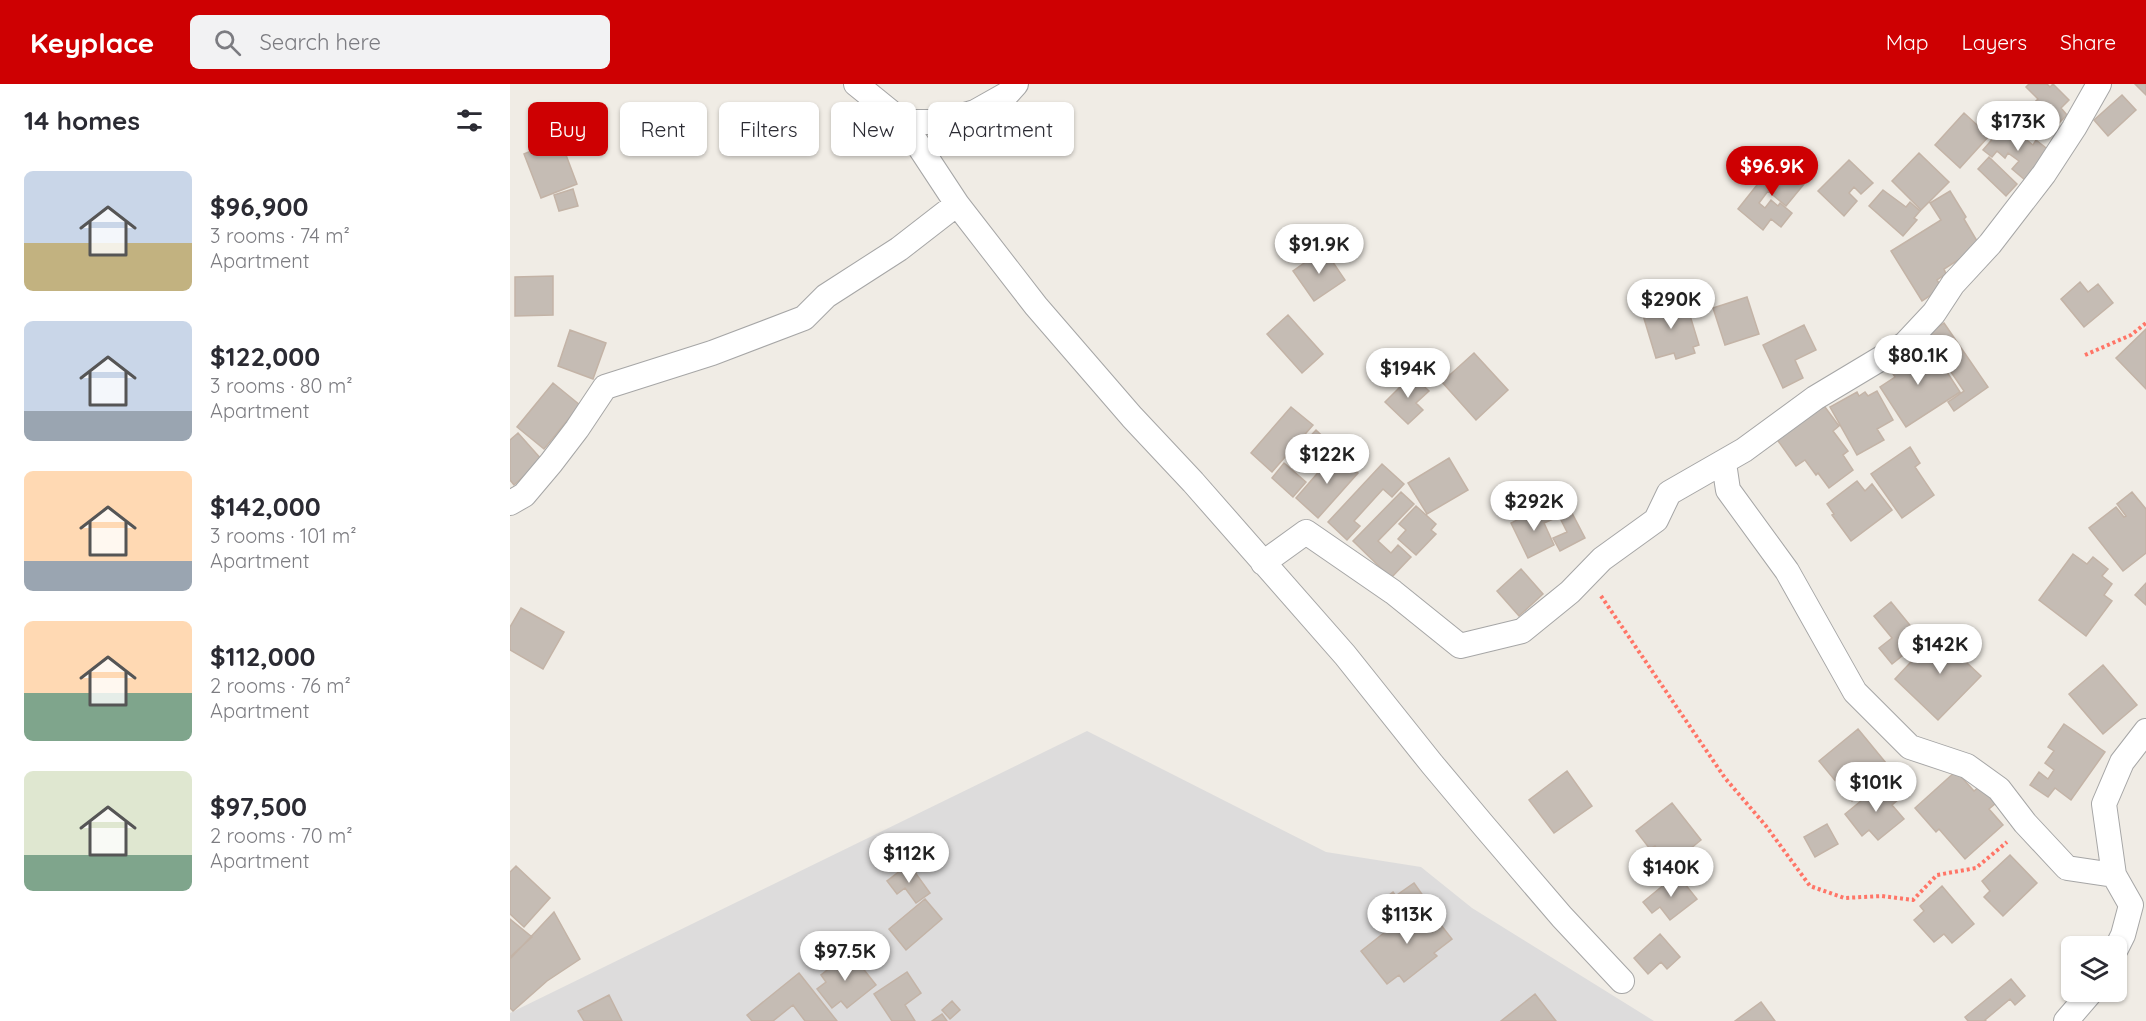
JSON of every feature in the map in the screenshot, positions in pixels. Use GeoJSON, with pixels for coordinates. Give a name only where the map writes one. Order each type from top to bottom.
{"type":"FeatureCollection","features":[{"type":"Feature","properties":{"kind":"street"},"geometry":{"type":"LineString","coordinates":[[856,84],[878,102]]}},
{"type":"Feature","properties":{"kind":"street"},"geometry":{"type":"LineString","coordinates":[[916,122],[942,122],[975,112],[1007,94],[1016,84]]}},
{"type":"Feature","properties":{"kind":"street"},"geometry":{"type":"LineString","coordinates":[[1263,562],[1306,532],[1393,592],[1460,646],[1522,630],[1570,592],[1602,559],[1656,520],[1670,492],[1724,463],[1815,398],[1905,344],[1934,313],[1953,284],[1990,244],[2044,174],[2099,84]]}},
{"type":"Feature","properties":{"kind":"street"},"geometry":{"type":"LineString","coordinates":[[916,142],[957,204],[1036,306],[1132,417],[1193,482],[1346,655],[1491,834],[1562,917],[1622,981]]}},
{"type":"Feature","properties":{"kind":"street"},"geometry":{"type":"LineString","coordinates":[[510,503],[524,495],[551,463],[605,387],[712,354],[804,318],[826,296],[900,249],[957,204]]}},
{"type":"Feature","properties":{"kind":"street"},"geometry":{"type":"LineString","coordinates":[[1724,463],[1728,490],[1787,571],[1855,692],[1910,747],[1967,766],[1999,789],[2025,822],[2067,868],[2114,875]]}},
{"type":"Feature","properties":{"kind":"street"},"geometry":{"type":"LineString","coordinates":[[2122,936],[2131,905],[2114,875],[2104,804],[2122,762],[2146,731]]}},
{"type":"Feature","properties":{"kind":"street"},"geometry":{"type":"LineString","coordinates":[[2066,1021],[2082,1002]]}},
{"type":"Feature","properties":{"kind":"path"},"geometry":{"type":"LineString","coordinates":[[2085,355],[2131,335],[2146,323]]}},
{"type":"Feature","properties":{"kind":"path"},"geometry":{"type":"LineString","coordinates":[[1602,559],[1601,597],[1725,778],[1766,826],[1810,886],[1844,898],[1882,896],[1913,900],[1937,875],[1976,867],[2005,843],[2025,822]]}},
{"type":"Feature","properties":{"kind":"shaded area"},"geometry":{"type":"Polygon","coordinates":[[[1087,731],[1326,852],[1421,867],[1472,908],[1654,1021],[510,1021],[510,1013],[1087,731]]]}},
{"type":"Feature","properties":{"kind":"building"},"geometry":{"type":"Polygon","coordinates":[[[2029,84],[2047,84],[2050,87],[2053,84],[2069,100],[2061,108],[2067,115],[2043,139],[2029,125],[2037,117],[2028,108],[2038,99],[2026,87],[2029,84]]]}},
{"type":"Feature","properties":{"kind":"building"},"geometry":{"type":"Polygon","coordinates":[[[2135,84],[2146,84],[2146,95],[2135,84]]]}},
{"type":"Feature","properties":{"kind":"building"},"geometry":{"type":"Polygon","coordinates":[[[2122,95],[2136,110],[2108,136],[2094,120],[2122,95]]]}},
{"type":"Feature","properties":{"kind":"building"},"geometry":{"type":"Polygon","coordinates":[[[1964,113],[1989,136],[1960,168],[1935,145],[1964,113]]]}},
{"type":"Feature","properties":{"kind":"building"},"geometry":{"type":"Polygon","coordinates":[[[2002,128],[2014,138],[2018,133],[2033,145],[2036,140],[2050,151],[2025,180],[2012,169],[2019,161],[2008,153],[2005,158],[1997,151],[1992,157],[1983,150],[2002,128]]]}},
{"type":"Feature","properties":{"kind":"building"},"geometry":{"type":"Polygon","coordinates":[[[528,152],[528,156],[566,156],[577,184],[541,198],[524,154],[528,152]]]}},
{"type":"Feature","properties":{"kind":"building"},"geometry":{"type":"Polygon","coordinates":[[[1919,153],[1949,182],[1921,210],[1892,181],[1919,153]]]}},
{"type":"Feature","properties":{"kind":"building"},"geometry":{"type":"Polygon","coordinates":[[[1989,157],[2017,184],[2006,196],[1978,169],[1989,157]]]}},
{"type":"Feature","properties":{"kind":"building"},"geometry":{"type":"Polygon","coordinates":[[[1849,160],[1873,183],[1861,194],[1854,187],[1849,193],[1857,201],[1844,216],[1818,191],[1849,160]]]}},
{"type":"Feature","properties":{"kind":"building"},"geometry":{"type":"Polygon","coordinates":[[[1776,161],[1804,184],[1786,206],[1768,191],[1759,203],[1765,208],[1771,200],[1778,206],[1780,203],[1792,213],[1781,227],[1771,219],[1763,230],[1738,209],[1776,161]]]}},
{"type":"Feature","properties":{"kind":"building"},"geometry":{"type":"Polygon","coordinates":[[[573,189],[578,206],[559,211],[554,195],[573,189]]]}},
{"type":"Feature","properties":{"kind":"building"},"geometry":{"type":"Polygon","coordinates":[[[1883,190],[1906,207],[1910,202],[1920,211],[1914,218],[1917,220],[1903,236],[1869,206],[1883,190]]]}},
{"type":"Feature","properties":{"kind":"building"},"geometry":{"type":"Polygon","coordinates":[[[1950,191],[1980,246],[1944,269],[1946,274],[1937,280],[1942,288],[1922,301],[1891,251],[1941,220],[1930,203],[1950,191]]]}},
{"type":"Feature","properties":{"kind":"building"},"geometry":{"type":"Polygon","coordinates":[[[1324,249],[1345,280],[1314,301],[1293,271],[1324,249]]]}},
{"type":"Feature","properties":{"kind":"building"},"geometry":{"type":"Polygon","coordinates":[[[553,276],[553,315],[515,316],[515,277],[553,276]]]}},
{"type":"Feature","properties":{"kind":"building"},"geometry":{"type":"Polygon","coordinates":[[[2080,282],[2088,292],[2098,284],[2113,303],[2084,327],[2061,299],[2080,282]]]}},
{"type":"Feature","properties":{"kind":"building"},"geometry":{"type":"Polygon","coordinates":[[[1747,297],[1759,334],[1725,345],[1713,308],[1747,297]]]}},
{"type":"Feature","properties":{"kind":"building"},"geometry":{"type":"Polygon","coordinates":[[[1685,299],[1699,345],[1693,347],[1695,353],[1676,359],[1674,353],[1656,358],[1642,312],[1685,299]]]}},
{"type":"Feature","properties":{"kind":"building"},"geometry":{"type":"Polygon","coordinates":[[[1288,315],[1323,354],[1302,373],[1267,334],[1288,315]]]}},
{"type":"Feature","properties":{"kind":"building"},"geometry":{"type":"Polygon","coordinates":[[[1944,323],[1988,387],[1954,411],[1948,402],[1964,391],[1934,347],[1919,358],[1911,346],[1944,323]]]}},
{"type":"Feature","properties":{"kind":"building"},"geometry":{"type":"Polygon","coordinates":[[[1804,325],[1816,350],[1795,360],[1803,378],[1783,388],[1763,345],[1804,325]]]}},
{"type":"Feature","properties":{"kind":"building"},"geometry":{"type":"Polygon","coordinates":[[[2146,329],[2146,389],[2116,358],[2146,329]]]}},
{"type":"Feature","properties":{"kind":"building"},"geometry":{"type":"Polygon","coordinates":[[[570,330],[606,343],[593,379],[558,366],[570,330]]]}},
{"type":"Feature","properties":{"kind":"building"},"geometry":{"type":"Polygon","coordinates":[[[1909,350],[1917,363],[1934,352],[1960,392],[1906,427],[1880,387],[1895,377],[1887,364],[1909,350]]]}},
{"type":"Feature","properties":{"kind":"building"},"geometry":{"type":"Polygon","coordinates":[[[1474,353],[1508,390],[1476,420],[1442,382],[1474,353]]]}},
{"type":"Feature","properties":{"kind":"building"},"geometry":{"type":"Polygon","coordinates":[[[1412,375],[1429,391],[1416,403],[1423,410],[1408,424],[1385,402],[1412,375]]]}},
{"type":"Feature","properties":{"kind":"building"},"geometry":{"type":"Polygon","coordinates":[[[553,383],[580,405],[544,449],[517,427],[553,383]]]}},
{"type":"Feature","properties":{"kind":"building"},"geometry":{"type":"Polygon","coordinates":[[[1877,391],[1893,420],[1877,429],[1884,440],[1857,455],[1830,407],[1857,392],[1859,396],[1865,392],[1868,396],[1877,391]]]}},
{"type":"Feature","properties":{"kind":"building"},"geometry":{"type":"Polygon","coordinates":[[[1822,403],[1839,426],[1833,431],[1848,451],[1843,455],[1853,470],[1829,488],[1805,460],[1796,466],[1776,438],[1822,403]]]}},
{"type":"Feature","properties":{"kind":"building"},"geometry":{"type":"Polygon","coordinates":[[[1291,407],[1313,425],[1272,472],[1251,453],[1291,407]]]}},
{"type":"Feature","properties":{"kind":"building"},"geometry":{"type":"Polygon","coordinates":[[[1316,430],[1336,449],[1320,466],[1300,447],[1316,430]]]}},
{"type":"Feature","properties":{"kind":"building"},"geometry":{"type":"Polygon","coordinates":[[[518,433],[542,460],[514,485],[510,480],[510,440],[518,433]]]}},
{"type":"Feature","properties":{"kind":"building"},"geometry":{"type":"Polygon","coordinates":[[[1910,447],[1920,463],[1915,467],[1934,495],[1902,518],[1871,474],[1910,447]]]}},
{"type":"Feature","properties":{"kind":"building"},"geometry":{"type":"Polygon","coordinates":[[[1335,453],[1358,473],[1318,518],[1296,498],[1335,453]]]}},
{"type":"Feature","properties":{"kind":"building"},"geometry":{"type":"Polygon","coordinates":[[[1449,458],[1468,490],[1427,514],[1408,483],[1449,458]]]}},
{"type":"Feature","properties":{"kind":"building"},"geometry":{"type":"Polygon","coordinates":[[[1284,463],[1306,482],[1293,497],[1272,478],[1284,463]]]}},
{"type":"Feature","properties":{"kind":"building"},"geometry":{"type":"Polygon","coordinates":[[[1382,464],[1404,484],[1392,497],[1383,489],[1354,521],[1360,526],[1347,540],[1328,522],[1382,464]]]}},
{"type":"Feature","properties":{"kind":"building"},"geometry":{"type":"Polygon","coordinates":[[[1857,481],[1865,491],[1872,484],[1892,510],[1851,541],[1827,504],[1857,481]]]}},
{"type":"Feature","properties":{"kind":"building"},"geometry":{"type":"Polygon","coordinates":[[[1560,490],[1585,538],[1560,551],[1553,538],[1567,532],[1549,496],[1560,490]]]}},
{"type":"Feature","properties":{"kind":"building"},"geometry":{"type":"Polygon","coordinates":[[[1401,492],[1414,504],[1378,541],[1391,553],[1398,545],[1411,557],[1391,578],[1353,541],[1401,492]]]}},
{"type":"Feature","properties":{"kind":"building"},"geometry":{"type":"Polygon","coordinates":[[[2132,492],[2146,509],[2146,553],[2123,571],[2089,528],[2116,507],[2124,517],[2126,516],[2117,504],[2132,492]]]}},
{"type":"Feature","properties":{"kind":"building"},"geometry":{"type":"Polygon","coordinates":[[[1547,505],[1553,519],[1544,523],[1554,545],[1528,558],[1511,523],[1547,505]]]}},
{"type":"Feature","properties":{"kind":"building"},"geometry":{"type":"Polygon","coordinates":[[[1416,506],[1436,524],[1431,530],[1436,534],[1416,555],[1398,539],[1406,530],[1399,524],[1416,506]]]}},
{"type":"Feature","properties":{"kind":"building"},"geometry":{"type":"Polygon","coordinates":[[[2073,554],[2087,564],[2093,557],[2108,569],[2102,576],[2112,584],[2104,595],[2112,601],[2086,636],[2039,600],[2073,554]]]}},
{"type":"Feature","properties":{"kind":"building"},"geometry":{"type":"Polygon","coordinates":[[[1521,569],[1543,594],[1519,616],[1497,591],[1521,569]]]}},
{"type":"Feature","properties":{"kind":"building"},"geometry":{"type":"Polygon","coordinates":[[[2146,583],[2146,605],[2135,595],[2146,583]]]}},
{"type":"Feature","properties":{"kind":"building"},"geometry":{"type":"Polygon","coordinates":[[[1891,602],[1922,640],[1892,664],[1879,648],[1892,638],[1874,616],[1891,602]]]}},
{"type":"Feature","properties":{"kind":"building"},"geometry":{"type":"Polygon","coordinates":[[[521,608],[564,632],[543,669],[510,650],[510,627],[521,608]]]}},
{"type":"Feature","properties":{"kind":"building"},"geometry":{"type":"Polygon","coordinates":[[[1937,634],[1947,644],[1955,635],[1974,654],[1966,662],[1981,676],[1938,720],[1895,679],[1937,634]]]}},
{"type":"Feature","properties":{"kind":"building"},"geometry":{"type":"Polygon","coordinates":[[[2103,665],[2137,705],[2103,734],[2069,694],[2103,665]]]}},
{"type":"Feature","properties":{"kind":"building"},"geometry":{"type":"Polygon","coordinates":[[[2064,724],[2105,752],[2071,800],[2055,788],[2048,797],[2030,785],[2039,772],[2048,779],[2054,770],[2045,763],[2054,751],[2048,747],[2064,724]]]}},
{"type":"Feature","properties":{"kind":"building"},"geometry":{"type":"Polygon","coordinates":[[[1858,729],[1891,769],[1852,801],[1819,761],[1858,729]]]}},
{"type":"Feature","properties":{"kind":"building"},"geometry":{"type":"Polygon","coordinates":[[[1567,771],[1592,806],[1554,833],[1529,800],[1567,771]]]}},
{"type":"Feature","properties":{"kind":"building"},"geometry":{"type":"Polygon","coordinates":[[[1956,771],[1974,791],[1980,786],[1996,803],[1989,809],[2003,825],[1965,859],[1939,829],[1936,832],[1915,808],[1956,771]]]}},
{"type":"Feature","properties":{"kind":"building"},"geometry":{"type":"Polygon","coordinates":[[[1884,782],[1898,800],[1892,805],[1904,819],[1878,840],[1869,830],[1862,836],[1845,814],[1884,782]]]}},
{"type":"Feature","properties":{"kind":"building"},"geometry":{"type":"Polygon","coordinates":[[[1672,803],[1701,840],[1673,863],[1665,854],[1662,856],[1655,846],[1650,849],[1636,831],[1672,803]]]}},
{"type":"Feature","properties":{"kind":"building"},"geometry":{"type":"Polygon","coordinates":[[[1827,824],[1838,844],[1815,857],[1804,837],[1827,824]]]}},
{"type":"Feature","properties":{"kind":"building"},"geometry":{"type":"Polygon","coordinates":[[[2010,855],[2037,883],[2003,916],[1984,897],[1990,891],[1982,881],[2010,855]]]}},
{"type":"Feature","properties":{"kind":"building"},"geometry":{"type":"Polygon","coordinates":[[[909,864],[930,893],[916,903],[905,888],[897,894],[887,881],[909,864]]]}},
{"type":"Feature","properties":{"kind":"building"},"geometry":{"type":"Polygon","coordinates":[[[516,866],[550,898],[524,927],[510,914],[510,872],[516,866]]]}},
{"type":"Feature","properties":{"kind":"building"},"geometry":{"type":"Polygon","coordinates":[[[1677,874],[1697,899],[1670,920],[1660,907],[1652,913],[1643,902],[1677,874]]]}},
{"type":"Feature","properties":{"kind":"building"},"geometry":{"type":"Polygon","coordinates":[[[1414,883],[1424,897],[1407,910],[1397,895],[1414,883]]]}},
{"type":"Feature","properties":{"kind":"building"},"geometry":{"type":"Polygon","coordinates":[[[1942,886],[1974,924],[1952,943],[1944,934],[1934,942],[1914,920],[1924,911],[1920,906],[1942,886]]]}},
{"type":"Feature","properties":{"kind":"building"},"geometry":{"type":"Polygon","coordinates":[[[1393,892],[1406,910],[1389,923],[1376,905],[1393,892]]]}},
{"type":"Feature","properties":{"kind":"building"},"geometry":{"type":"Polygon","coordinates":[[[925,899],[942,919],[906,950],[889,929],[925,899]]]}},
{"type":"Feature","properties":{"kind":"building"},"geometry":{"type":"Polygon","coordinates":[[[1423,902],[1452,939],[1434,953],[1437,956],[1404,982],[1399,975],[1387,984],[1361,951],[1423,902]]]}},
{"type":"Feature","properties":{"kind":"building"},"geometry":{"type":"Polygon","coordinates":[[[554,912],[580,959],[547,981],[513,1011],[510,1008],[510,959],[554,912]]]}},
{"type":"Feature","properties":{"kind":"building"},"geometry":{"type":"Polygon","coordinates":[[[510,919],[532,937],[510,957],[510,919]]]}},
{"type":"Feature","properties":{"kind":"building"},"geometry":{"type":"Polygon","coordinates":[[[1660,934],[1680,957],[1667,969],[1661,962],[1648,974],[1634,958],[1660,934]]]}},
{"type":"Feature","properties":{"kind":"building"},"geometry":{"type":"Polygon","coordinates":[[[850,952],[876,985],[847,1008],[841,1001],[832,1008],[817,989],[826,982],[821,975],[850,952]]]}},
{"type":"Feature","properties":{"kind":"building"},"geometry":{"type":"Polygon","coordinates":[[[907,972],[921,993],[905,1005],[915,1021],[892,1021],[874,994],[907,972]]]}},
{"type":"Feature","properties":{"kind":"building"},"geometry":{"type":"Polygon","coordinates":[[[799,973],[837,1021],[805,1021],[793,1005],[773,1021],[752,1021],[747,1015],[799,973]]]}},
{"type":"Feature","properties":{"kind":"building"},"geometry":{"type":"Polygon","coordinates":[[[2011,979],[2025,996],[2015,1005],[2010,999],[1986,1021],[1968,1021],[1965,1017],[2011,979]]]}},
{"type":"Feature","properties":{"kind":"building"},"geometry":{"type":"Polygon","coordinates":[[[1535,994],[1556,1021],[1501,1021],[1535,994]]]}},
{"type":"Feature","properties":{"kind":"building"},"geometry":{"type":"Polygon","coordinates":[[[609,995],[622,1021],[584,1021],[578,1011],[609,995]]]}},
{"type":"Feature","properties":{"kind":"building"},"geometry":{"type":"Polygon","coordinates":[[[952,1001],[960,1010],[950,1019],[942,1010],[952,1001]]]}},
{"type":"Feature","properties":{"kind":"building"},"geometry":{"type":"Polygon","coordinates":[[[1761,1002],[1775,1021],[1735,1021],[1761,1002]]]}},
{"type":"Feature","properties":{"kind":"building"},"geometry":{"type":"Polygon","coordinates":[[[942,1014],[947,1021],[932,1021],[942,1014]]]}}]}
